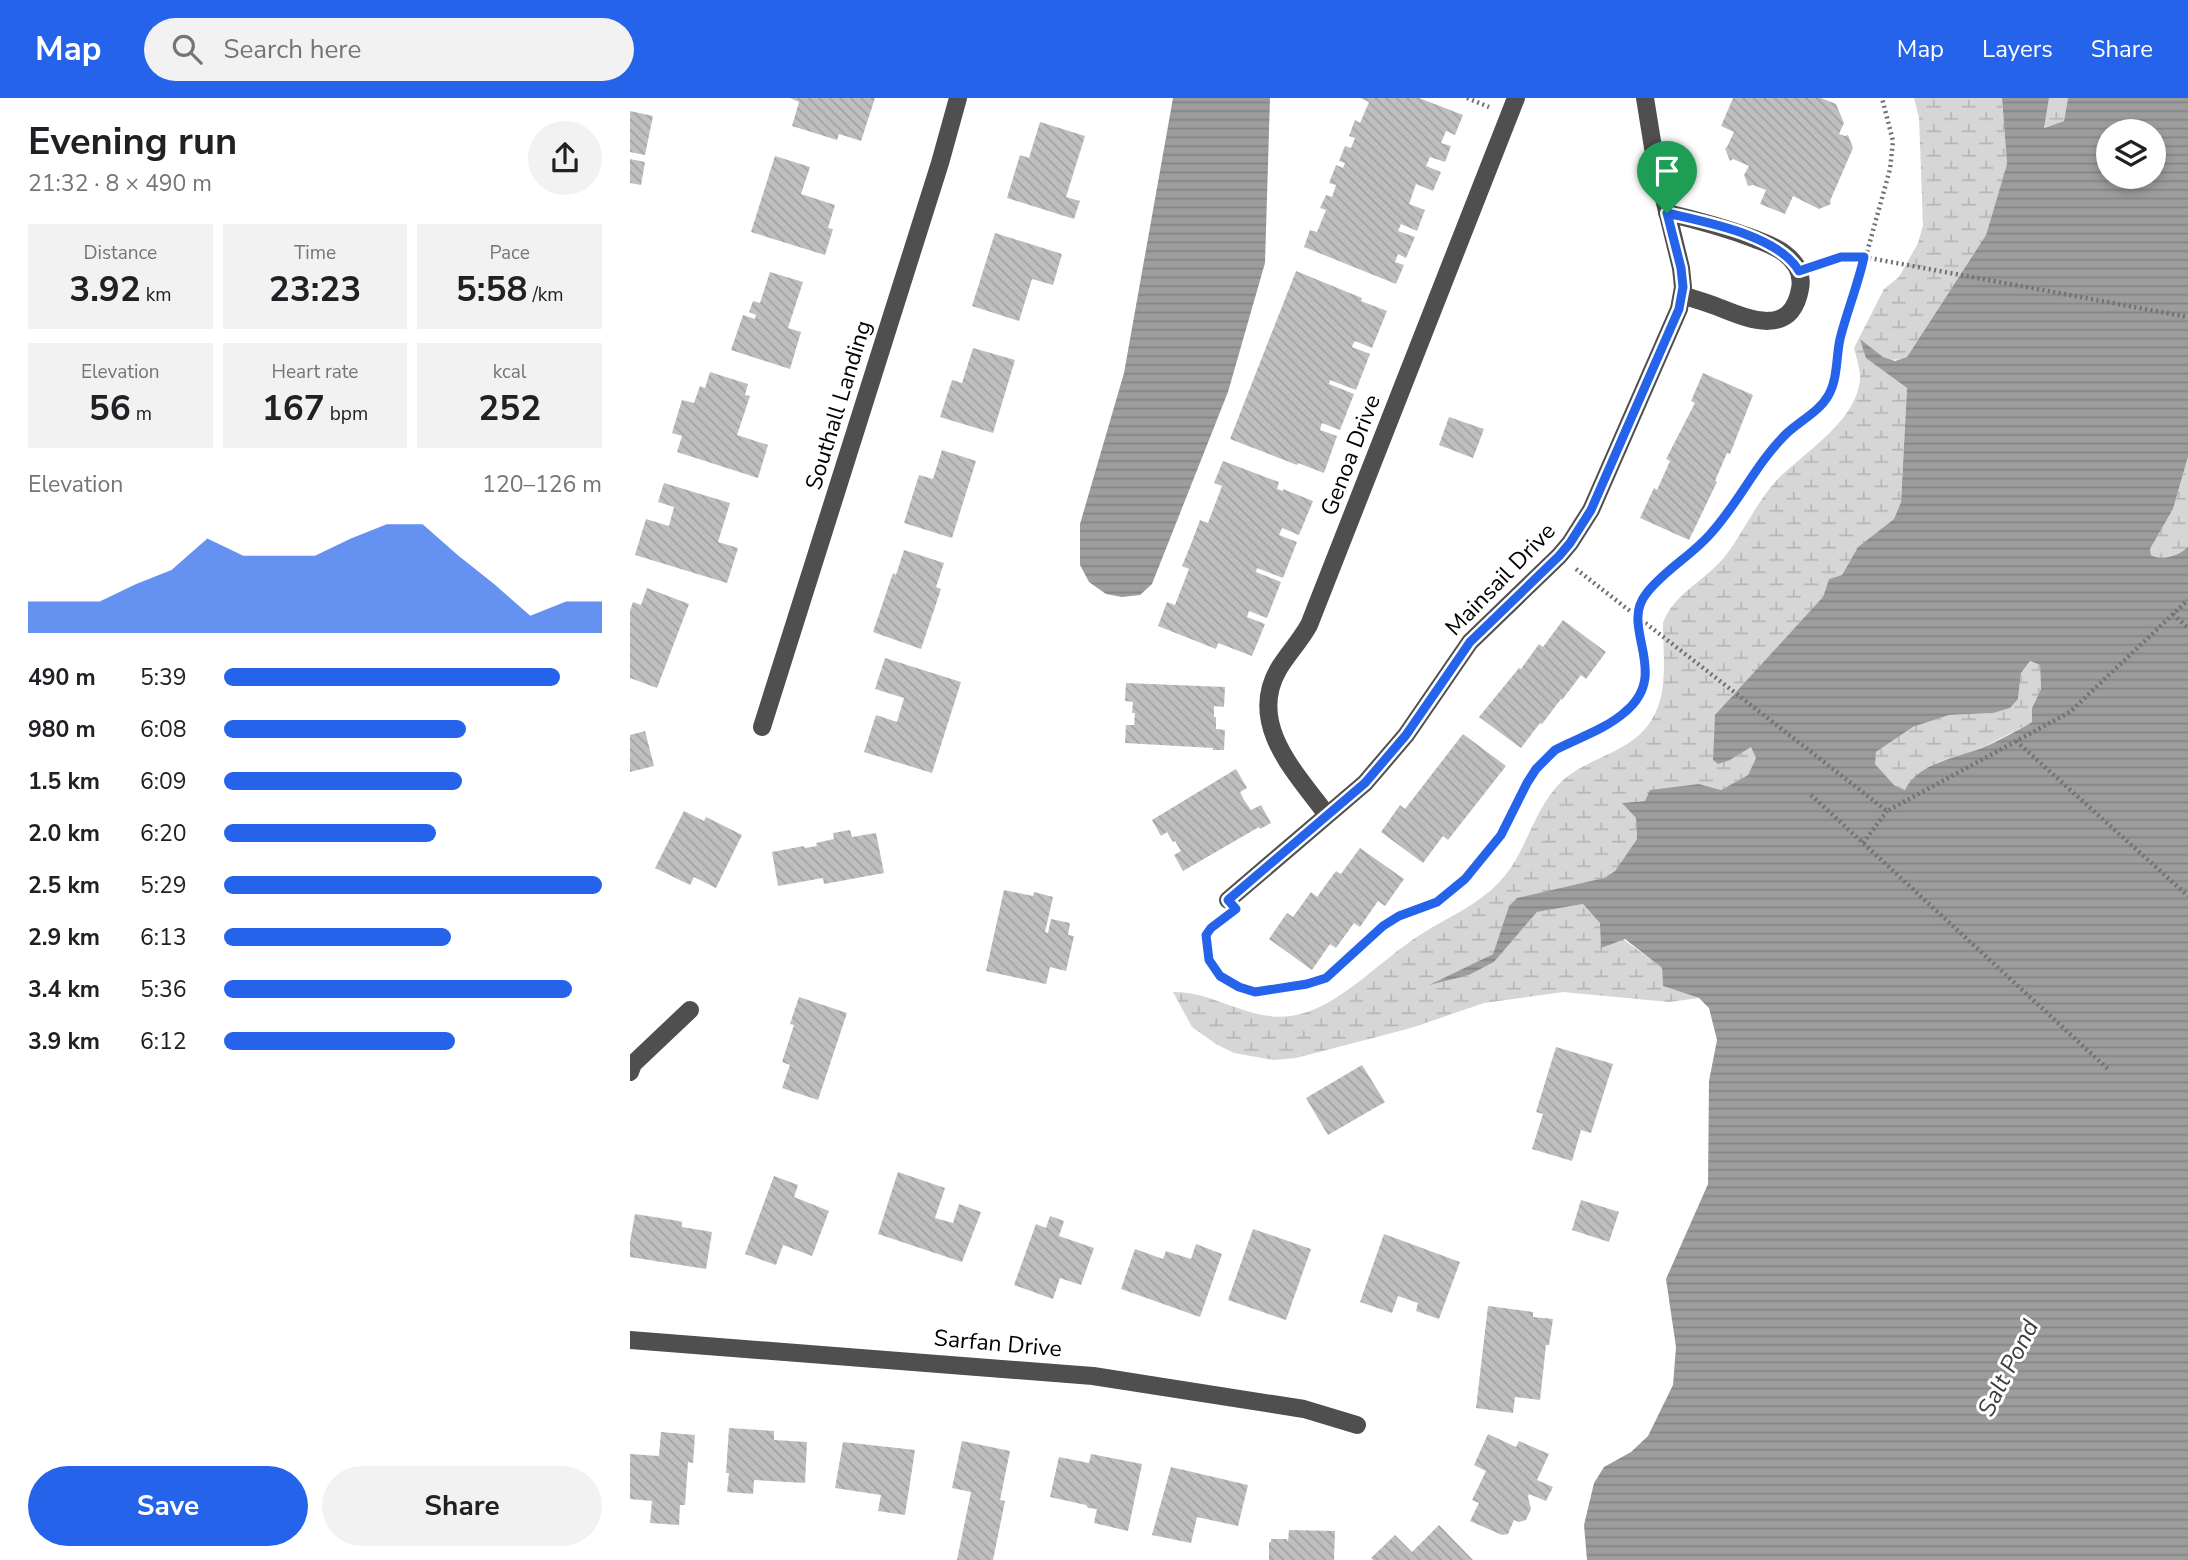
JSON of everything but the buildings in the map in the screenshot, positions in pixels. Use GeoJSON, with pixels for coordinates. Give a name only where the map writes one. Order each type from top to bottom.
{"type":"FeatureCollection","features":[{"type":"Feature","properties":{"kind":"street","name":"Southall Landing"},"geometry":{"type":"LineString","coordinates":[[762,727],[940,163],[958,98]]}},
{"type":"Feature","properties":{"kind":"street","name":"Genoa Drive"},"geometry":{"type":"LineString","coordinates":[[1327,816],[1275,740],[1270,725],[1271,689],[1278,671],[1301,638],[1314,612],[1516,98]]}},
{"type":"Feature","properties":{"kind":"street","name":"Mainsail Drive"},"geometry":{"type":"LineString","coordinates":[[1228,900],[1365,783],[1408,731],[1470,642],[1559,556],[1591,510],[1679,309],[1682,295],[1681,268],[1656,166],[1644,98]]}},
{"type":"Feature","properties":{"kind":"street"},"geometry":{"type":"LineString","coordinates":[[1667,213],[1724,227],[1776,247],[1794,262],[1801,279],[1800,291],[1787,315],[1763,322],[1682,295]]}},
{"type":"Feature","properties":{"kind":"street"},"geometry":{"type":"LineString","coordinates":[[630,1072],[633,1064],[690,1010]]}},
{"type":"Feature","properties":{"kind":"street","name":"Sarfan Drive"},"geometry":{"type":"LineString","coordinates":[[630,1340],[1093,1376],[1304,1409],[1357,1425]]}},
{"type":"Feature","properties":{"kind":"path"},"geometry":{"type":"LineString","coordinates":[[1228,900],[1236,909],[1206,935],[1209,960],[1220,976],[1239,987],[1255,992],[1307,984],[1326,978],[1390,921],[1430,906],[1446,896],[1490,850],[1507,824],[1527,783],[1546,758],[1555,750],[1619,717],[1634,703],[1645,684],[1646,673],[1637,617],[1646,593],[1680,559],[1710,535],[1766,457],[1785,435],[1827,399],[1843,329],[1890,169],[1893,141],[1882,98]]}},
{"type":"Feature","properties":{"kind":"path"},"geometry":{"type":"LineString","coordinates":[[1799,271],[1841,257],[1864,257],[2188,317]]}},
{"type":"Feature","properties":{"kind":"path"},"geometry":{"type":"LineString","coordinates":[[1559,556],[1886,811]]}},
{"type":"Feature","properties":{"kind":"path"},"geometry":{"type":"LineString","coordinates":[[1863,843],[1886,811],[2070,712],[2188,600]]}},
{"type":"Feature","properties":{"kind":"path"},"geometry":{"type":"LineString","coordinates":[[2173,614],[2188,628]]}},
{"type":"Feature","properties":{"kind":"path"},"geometry":{"type":"LineString","coordinates":[[2016,741],[2188,896]]}},
{"type":"Feature","properties":{"kind":"path"},"geometry":{"type":"LineString","coordinates":[[1811,795],[2109,1070]]}},
{"type":"Feature","properties":{"kind":"green space"},"geometry":{"type":"Polygon","coordinates":[[[1914,98],[2002,98],[2007,164],[1986,235],[1907,357],[1887,359],[1861,341],[1867,358],[1907,388],[1901,502],[1894,519],[1858,547],[1842,575],[1829,579],[1823,597],[1730,760],[1752,746],[1756,758],[1748,775],[1721,790],[1699,784],[1645,801],[1623,803],[1636,818],[1637,839],[1615,871],[1604,878],[1509,906],[1493,954],[1433,983],[1469,975],[1494,962],[1537,912],[1583,904],[1611,930],[1662,968],[1663,986],[1699,998],[1669,1002],[1563,992],[1484,1003],[1411,1028],[1296,1058],[1274,1060],[1234,1053],[1192,1027],[1173,992],[1203,996],[1246,1011],[1276,1017],[1308,1012],[1342,994],[1405,945],[1470,906],[1492,889],[1512,866],[1545,802],[1560,783],[1582,767],[1632,741],[1651,721],[1663,687],[1663,623],[1668,613],[1681,597],[1721,561],[1768,490],[1829,434],[1852,405],[1860,374],[1854,348],[1884,289],[1899,277],[1918,243],[1923,225],[1919,118],[1914,98]]]}},
{"type":"Feature","properties":{"kind":"green space"},"geometry":{"type":"Polygon","coordinates":[[[2049,98],[2068,98],[2064,121],[2043,128],[2049,98]]]}},
{"type":"Feature","properties":{"kind":"green space"},"geometry":{"type":"Polygon","coordinates":[[[2188,457],[2188,546],[2176,555],[2155,557],[2151,555],[2150,549],[2173,509],[2188,457]]]}},
{"type":"Feature","properties":{"kind":"green space"},"geometry":{"type":"Polygon","coordinates":[[[2030,661],[2040,665],[2041,689],[2032,708],[2032,722],[1984,747],[1938,762],[1905,790],[1894,785],[1874,764],[1876,752],[1913,727],[1949,715],[1993,713],[2018,699],[2021,673],[2030,661]]]}},
{"type":"Feature","properties":{"kind":"water"},"geometry":{"type":"Polygon","coordinates":[[[1173,98],[1270,98],[1265,263],[1228,392],[1152,584],[1140,595],[1122,597],[1106,594],[1089,582],[1080,565],[1080,524],[1124,373],[1173,98]]]}},
{"type":"Feature","properties":{"kind":"water","name":"Salt Pond"},"geometry":{"type":"Polygon","coordinates":[[[2002,98],[2049,98],[2044,128],[2064,121],[2068,98],[2188,98],[2188,457],[2173,509],[2150,549],[2151,555],[2165,557],[2176,555],[2188,546],[2188,1560],[1587,1560],[1584,1525],[1594,1483],[1604,1467],[1631,1452],[1648,1436],[1673,1385],[1676,1347],[1666,1279],[1708,1184],[1709,1081],[1717,1040],[1709,1008],[1699,998],[1663,986],[1662,968],[1625,939],[1601,948],[1600,923],[1583,904],[1537,912],[1494,962],[1469,975],[1429,985],[1493,954],[1509,906],[1517,898],[1604,878],[1615,871],[1637,839],[1636,818],[1622,803],[1645,801],[1650,790],[1699,784],[1721,790],[1748,775],[1756,758],[1751,747],[1730,760],[1718,764],[1713,760],[1715,715],[1823,597],[1829,579],[1842,575],[1858,547],[1894,519],[1901,502],[1907,388],[1866,358],[1860,339],[1883,357],[1895,361],[1907,357],[1986,235],[2007,164],[2002,98]],[[2030,661],[2021,673],[2018,699],[2010,708],[1993,713],[1949,715],[1913,727],[1876,752],[1875,764],[1894,785],[1905,790],[1911,781],[1928,768],[1982,748],[2032,722],[2032,708],[2041,689],[2040,665],[2030,661]]]}},
{"type":"Feature","properties":{"kind":"route"},"geometry":{"type":"LineString","coordinates":[[1667,213],[1724,227],[1776,247],[1794,262],[1799,271],[1841,257],[1864,257],[1839,343],[1836,372],[1827,399],[1785,435],[1766,457],[1710,535],[1680,559],[1642,599],[1637,617],[1646,673],[1645,684],[1634,703],[1619,717],[1555,750],[1546,758],[1527,783],[1501,835],[1465,879],[1430,906],[1390,921],[1326,978],[1307,984],[1255,992],[1228,982],[1212,968],[1206,947],[1206,935],[1236,909],[1228,900],[1365,783],[1406,735],[1470,642],[1559,556],[1591,510],[1679,309],[1683,287],[1681,268],[1667,213]]}}]}
